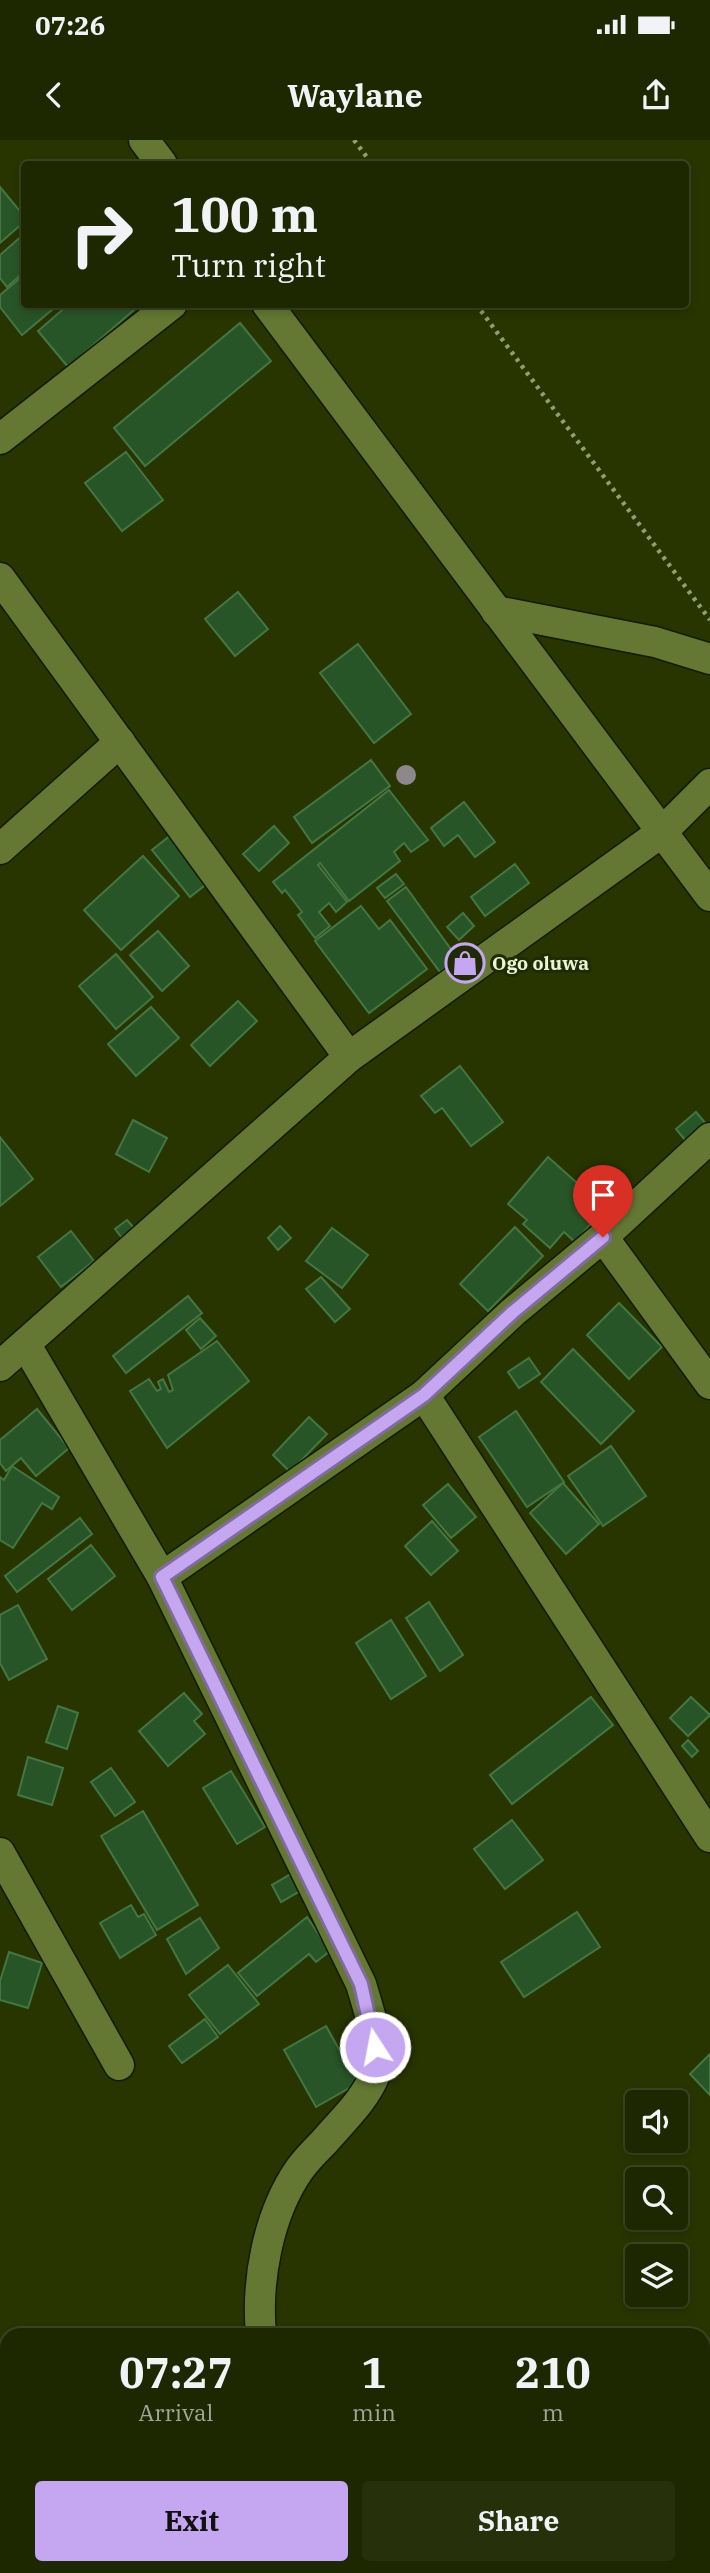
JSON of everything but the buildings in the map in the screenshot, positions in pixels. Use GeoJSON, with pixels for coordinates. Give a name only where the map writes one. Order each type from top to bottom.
{"type":"FeatureCollection","features":[{"type":"Feature","properties":{"kind":"street"},"geometry":{"type":"LineString","coordinates":[[144,140],[160,161]]}},
{"type":"Feature","properties":{"kind":"street"},"geometry":{"type":"LineString","coordinates":[[0,439],[167,308]]}},
{"type":"Feature","properties":{"kind":"street"},"geometry":{"type":"LineString","coordinates":[[270,308],[710,897]]}},
{"type":"Feature","properties":{"kind":"street"},"geometry":{"type":"LineString","coordinates":[[0,578],[349,1057]]}},
{"type":"Feature","properties":{"kind":"street"},"geometry":{"type":"LineString","coordinates":[[496,611],[655,642],[710,659]]}},
{"type":"Feature","properties":{"kind":"street"},"geometry":{"type":"LineString","coordinates":[[0,849],[120,742]]}},
{"type":"Feature","properties":{"kind":"street"},"geometry":{"type":"LineString","coordinates":[[0,1366],[349,1057],[662,832],[710,784]]}},
{"type":"Feature","properties":{"kind":"street"},"geometry":{"type":"LineString","coordinates":[[162,1577],[424,1395],[513,1312],[603,1237],[710,1138]]}},
{"type":"Feature","properties":{"kind":"street"},"geometry":{"type":"LineString","coordinates":[[603,1237],[710,1384]]}},
{"type":"Feature","properties":{"kind":"street"},"geometry":{"type":"LineString","coordinates":[[26,1345],[162,1577],[361,1984],[373,2031],[377,2062],[369,2086],[298,2171],[274,2220],[264,2263],[259,2314],[260,2328]]}},
{"type":"Feature","properties":{"kind":"street"},"geometry":{"type":"LineString","coordinates":[[424,1395],[710,1837]]}},
{"type":"Feature","properties":{"kind":"street"},"geometry":{"type":"LineString","coordinates":[[0,1853],[119,2065]]}},
{"type":"Feature","properties":{"kind":"path"},"geometry":{"type":"LineString","coordinates":[[354,140],[370,161]]}},
{"type":"Feature","properties":{"kind":"path"},"geometry":{"type":"LineString","coordinates":[[479,308],[710,620]]}},
{"type":"Feature","properties":{"kind":"place","name":"Ogo oluwa"},"geometry":{"type":"Point","coordinates":[465,963]}},
{"type":"Feature","properties":{"kind":"route"},"geometry":{"type":"LineString","coordinates":[[375,2047],[361,1984],[162,1577],[424,1395],[513,1312],[603,1237]]}}]}
